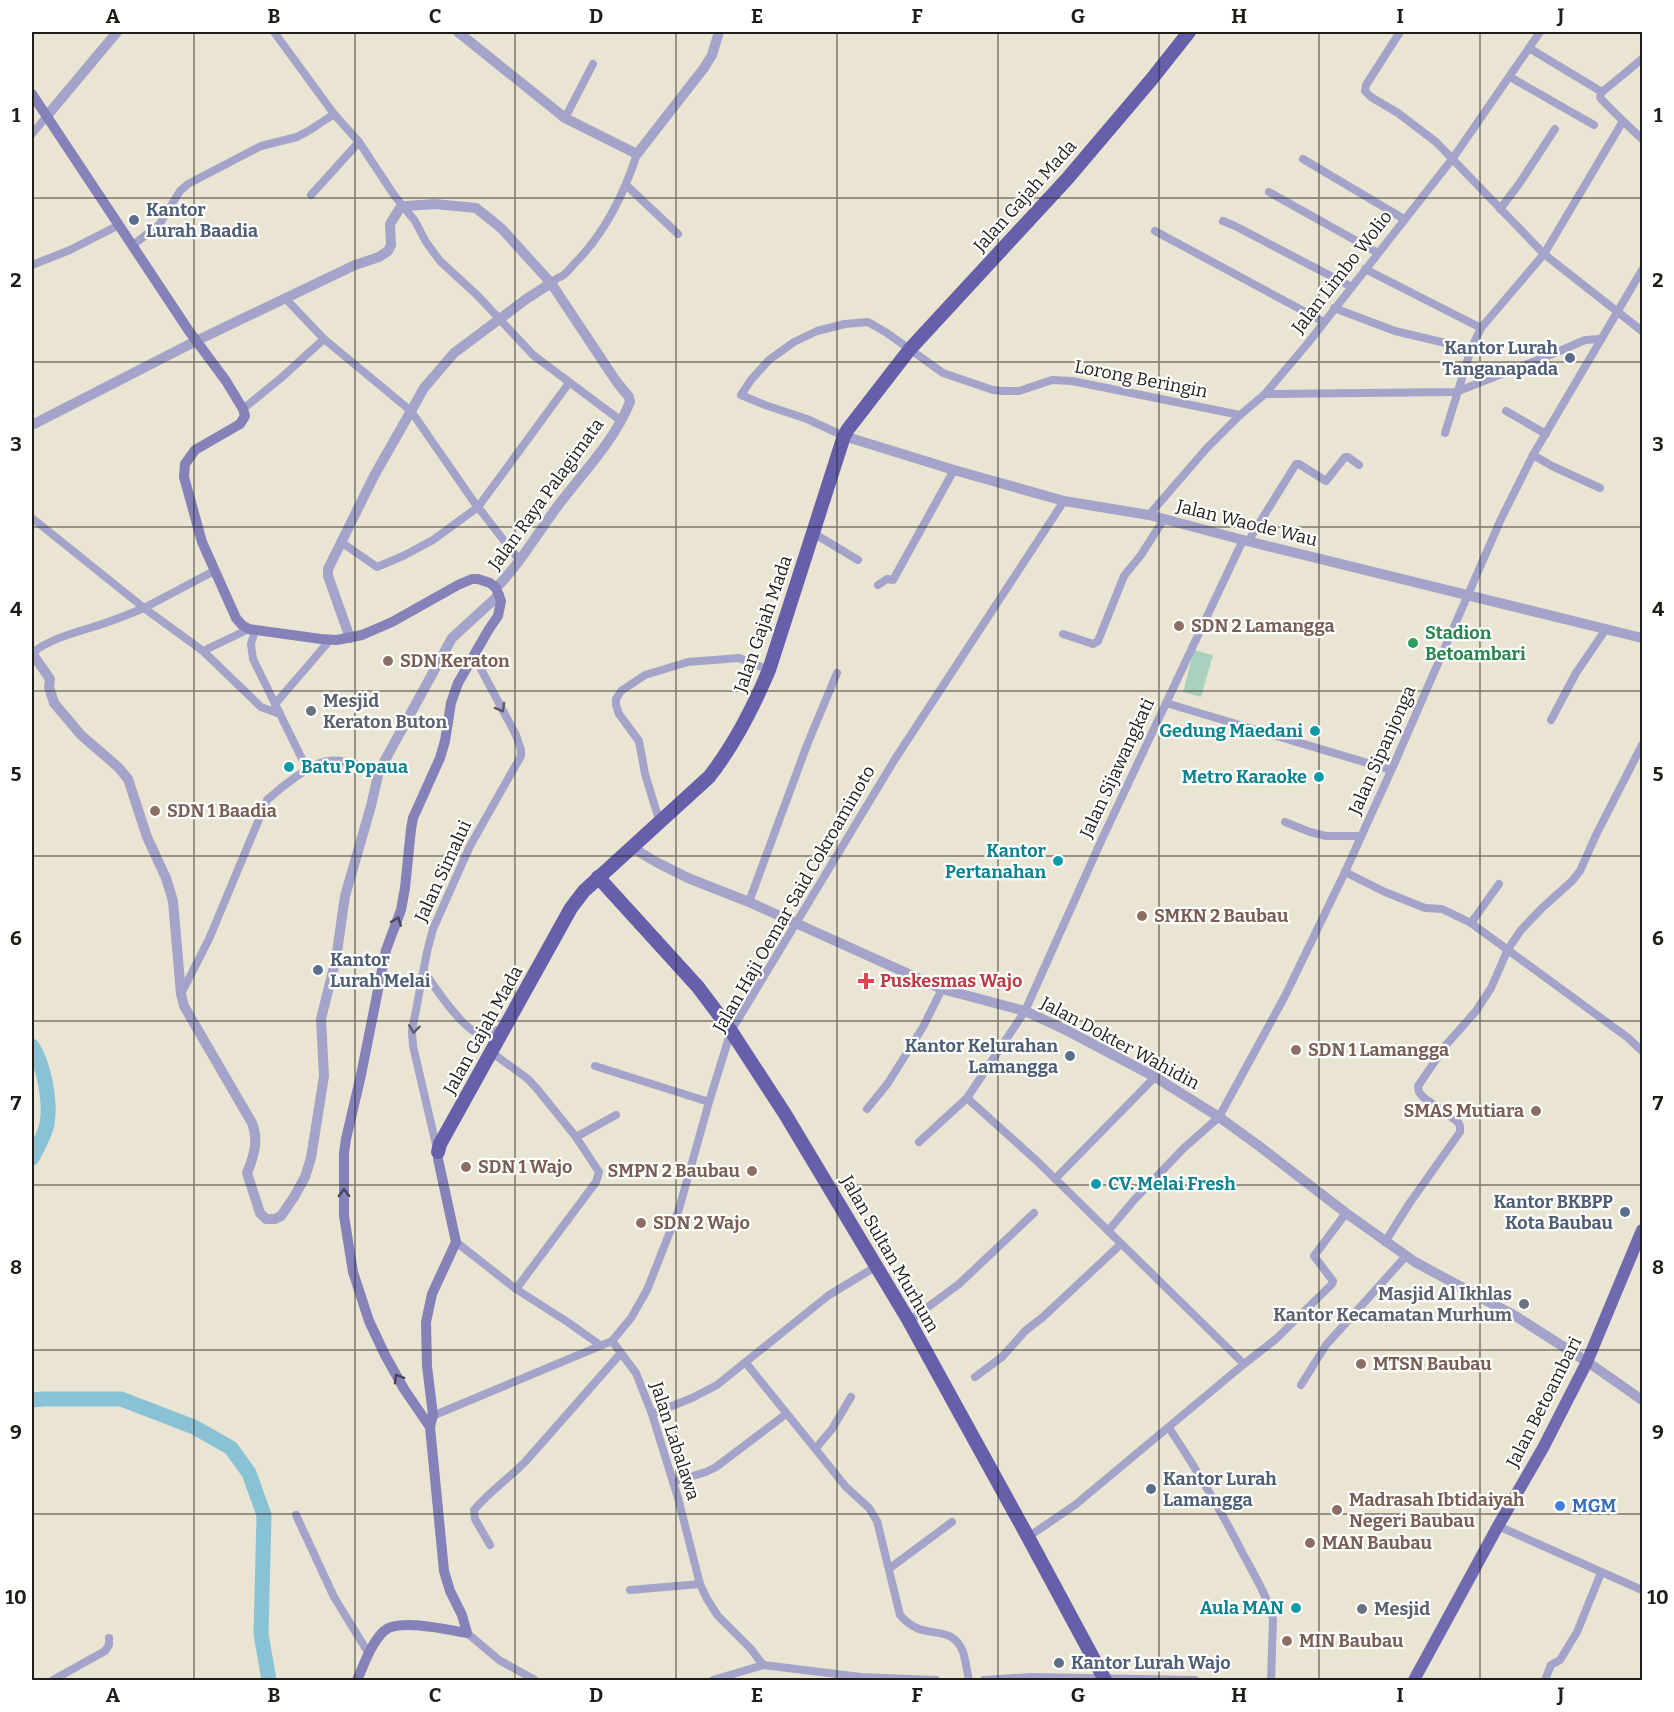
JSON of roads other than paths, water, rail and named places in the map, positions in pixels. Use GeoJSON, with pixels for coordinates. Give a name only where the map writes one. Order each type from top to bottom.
{"type":"FeatureCollection","features":[{"type":"Feature","properties":{"kind":"highway","name":"Jalan Gajah Mada"},"geometry":{"type":"LineString","coordinates":[[438,1152],[440,1144],[491,1052],[572,908],[584,891],[709,777],[723,759],[757,699],[769,670],[844,436],[910,349],[1066,179],[1189,32]]}},
{"type":"Feature","properties":{"kind":"highway","name":"Jalan Sultan Murhum"},"geometry":{"type":"LineString","coordinates":[[598,877],[698,987],[731,1031],[785,1114],[909,1321],[1104,1679]]}},
{"type":"Feature","properties":{"kind":"main road"},"geometry":{"type":"LineString","coordinates":[[32,94],[243,409],[245,416],[240,424],[195,450],[185,464],[184,477],[202,542],[236,618],[242,625],[252,629],[330,640],[350,638],[392,622],[472,579],[484,580],[498,592],[501,601],[500,611],[458,683],[451,703],[440,758],[413,818],[401,910],[386,950],[344,1153],[344,1216],[353,1272],[369,1321],[381,1347],[404,1389],[429,1420]]}},
{"type":"Feature","properties":{"kind":"main road"},"geometry":{"type":"LineString","coordinates":[[357,1680],[379,1636],[392,1626],[407,1625],[467,1633],[444,1571],[429,1420],[426,1322],[432,1294],[456,1242],[438,1152]]}},
{"type":"Feature","properties":{"kind":"main road","name":"Jalan Betoambari"},"geometry":{"type":"LineString","coordinates":[[1589,1363],[1642,1230]]}},
{"type":"Feature","properties":{"kind":"main road","name":"Jalan Betoambari"},"geometry":{"type":"LineString","coordinates":[[1422,1680],[1589,1363],[1642,1246]]}},
{"type":"Feature","properties":{"kind":"main road","name":"Jalan Betoambari"},"geometry":{"type":"LineString","coordinates":[[1414,1680],[1502,1528]]}},
{"type":"Feature","properties":{"kind":"street"},"geometry":{"type":"LineString","coordinates":[[32,134],[117,32]]}},
{"type":"Feature","properties":{"kind":"street"},"geometry":{"type":"LineString","coordinates":[[458,32],[565,118],[637,154]]}},
{"type":"Feature","properties":{"kind":"street"},"geometry":{"type":"LineString","coordinates":[[350,638],[328,576],[328,569],[374,476],[424,388],[454,353],[499,318],[558,276],[562,276],[592,243],[603,229],[626,185],[637,154],[704,68],[712,55],[719,32]]}},
{"type":"Feature","properties":{"kind":"street"},"geometry":{"type":"LineString","coordinates":[[1400,32],[1366,85],[1365,91],[1424,133],[1453,158],[1544,254],[1642,331]]}},
{"type":"Feature","properties":{"kind":"street","name":"Jalan Limbo Wolio"},"geometry":{"type":"LineString","coordinates":[[1149,515],[1206,449],[1265,394],[1324,322],[1453,158],[1540,32]]}},
{"type":"Feature","properties":{"kind":"street"},"geometry":{"type":"LineString","coordinates":[[279,33],[334,114],[359,142],[415,221],[426,242],[440,261],[459,277],[524,346],[569,383],[621,420]]}},
{"type":"Feature","properties":{"kind":"street"},"geometry":{"type":"LineString","coordinates":[[1529,48],[1602,92]]}},
{"type":"Feature","properties":{"kind":"street"},"geometry":{"type":"LineString","coordinates":[[1642,59],[1602,92],[1600,97],[1642,138]]}},
{"type":"Feature","properties":{"kind":"street"},"geometry":{"type":"LineString","coordinates":[[565,118],[593,64]]}},
{"type":"Feature","properties":{"kind":"street"},"geometry":{"type":"LineString","coordinates":[[1510,77],[1594,125]]}},
{"type":"Feature","properties":{"kind":"street"},"geometry":{"type":"LineString","coordinates":[[133,245],[159,225],[180,190],[188,184],[261,147],[297,137],[334,114]]}},
{"type":"Feature","properties":{"kind":"street"},"geometry":{"type":"LineString","coordinates":[[1445,433],[1471,349],[1482,328],[1544,254],[1623,121]]}},
{"type":"Feature","properties":{"kind":"street"},"geometry":{"type":"LineString","coordinates":[[1500,208],[1524,177],[1555,129]]}},
{"type":"Feature","properties":{"kind":"street"},"geometry":{"type":"LineString","coordinates":[[311,195],[359,142]]}},
{"type":"Feature","properties":{"kind":"street"},"geometry":{"type":"LineString","coordinates":[[1303,159],[1404,219]]}},
{"type":"Feature","properties":{"kind":"street"},"geometry":{"type":"LineString","coordinates":[[626,185],[678,234]]}},
{"type":"Feature","properties":{"kind":"street"},"geometry":{"type":"LineString","coordinates":[[1269,192],[1378,253]]}},
{"type":"Feature","properties":{"kind":"street"},"geometry":{"type":"LineString","coordinates":[[32,425],[196,340],[355,265],[379,257],[388,251],[391,245],[390,224],[397,211],[403,207],[435,204],[480,210],[501,228],[551,283]]}},
{"type":"Feature","properties":{"kind":"street"},"geometry":{"type":"LineString","coordinates":[[1223,221],[1352,287]]}},
{"type":"Feature","properties":{"kind":"street"},"geometry":{"type":"LineString","coordinates":[[32,265],[70,250],[119,225]]}},
{"type":"Feature","properties":{"kind":"street"},"geometry":{"type":"LineString","coordinates":[[1155,231],[1324,322]]}},
{"type":"Feature","properties":{"kind":"street"},"geometry":{"type":"LineString","coordinates":[[1365,270],[1482,328]]}},
{"type":"Feature","properties":{"kind":"street","name":"Jalan Sipanjonga"},"geometry":{"type":"LineString","coordinates":[[1108,1231],[1184,1148],[1219,1117],[1285,996],[1345,872],[1501,519],[1533,454],[1642,270]]}},
{"type":"Feature","properties":{"kind":"street","name":"Jalan Raya Palagimata"},"geometry":{"type":"LineString","coordinates":[[181,994],[184,1006],[196,1030],[216,1059],[256,1133],[247,1173],[260,1213],[267,1219],[275,1220],[294,1197],[305,1177],[311,1158],[324,1076],[321,1019],[336,959],[345,896],[379,771],[452,638],[498,592],[556,508],[606,444],[629,405],[628,397],[551,283]]}},
{"type":"Feature","properties":{"kind":"street"},"geometry":{"type":"LineString","coordinates":[[285,298],[324,339],[411,411],[478,507],[520,561]]}},
{"type":"Feature","properties":{"kind":"street"},"geometry":{"type":"LineString","coordinates":[[1335,308],[1395,331],[1471,349]]}},
{"type":"Feature","properties":{"kind":"street","name":"Lorong Beringin"},"geometry":{"type":"LineString","coordinates":[[844,436],[807,419],[741,395],[769,360],[794,342],[817,331],[845,324],[868,322],[943,373],[1004,391],[1019,391],[1052,380],[1072,381],[1240,415]]}},
{"type":"Feature","properties":{"kind":"street"},"geometry":{"type":"LineString","coordinates":[[243,409],[324,339]]}},
{"type":"Feature","properties":{"kind":"street"},"geometry":{"type":"LineString","coordinates":[[1265,394],[1456,392],[1585,340],[1601,339]]}},
{"type":"Feature","properties":{"kind":"street"},"geometry":{"type":"LineString","coordinates":[[341,542],[375,566],[380,567],[433,540],[478,507],[569,383]]}},
{"type":"Feature","properties":{"kind":"street"},"geometry":{"type":"LineString","coordinates":[[1506,411],[1546,434]]}},
{"type":"Feature","properties":{"kind":"street","name":"Jalan Waode Wau"},"geometry":{"type":"LineString","coordinates":[[844,436],[1064,501],[1149,515],[1642,638]]}},
{"type":"Feature","properties":{"kind":"street"},"geometry":{"type":"LineString","coordinates":[[1533,454],[1552,466],[1600,489]]}},
{"type":"Feature","properties":{"kind":"street","name":"Jalan Sijawangkati"},"geometry":{"type":"LineString","coordinates":[[919,1142],[967,1098],[1025,1011],[1102,839],[1246,541],[1296,464],[1326,481],[1345,457],[1359,465]]}},
{"type":"Feature","properties":{"kind":"street"},"geometry":{"type":"LineString","coordinates":[[878,585],[887,579],[893,580],[954,470]]}},
{"type":"Feature","properties":{"kind":"street","name":"Jalan Haji Oemar Said Cokroaminoto"},"geometry":{"type":"LineString","coordinates":[[612,1341],[631,1318],[647,1290],[679,1209],[731,1031],[896,759],[1064,501]]}},
{"type":"Feature","properties":{"kind":"street"},"geometry":{"type":"LineString","coordinates":[[32,518],[144,608],[203,651],[261,707],[280,714]]}},
{"type":"Feature","properties":{"kind":"street"},"geometry":{"type":"LineString","coordinates":[[1063,634],[1093,644],[1098,641],[1124,576],[1141,555],[1164,519]]}},
{"type":"Feature","properties":{"kind":"street"},"geometry":{"type":"LineString","coordinates":[[813,533],[858,560]]}},
{"type":"Feature","properties":{"kind":"street"},"geometry":{"type":"LineString","coordinates":[[181,994],[172,901],[166,878],[147,837],[128,779],[118,767],[81,735],[54,703],[49,687],[50,679],[32,653],[45,644],[144,608],[214,571]]}},
{"type":"Feature","properties":{"kind":"street"},"geometry":{"type":"LineString","coordinates":[[203,651],[252,629],[253,659],[307,769]]}},
{"type":"Feature","properties":{"kind":"street"},"geometry":{"type":"LineString","coordinates":[[1551,720],[1576,673],[1606,629]]}},
{"type":"Feature","properties":{"kind":"street"},"geometry":{"type":"LineString","coordinates":[[275,704],[330,640]]}},
{"type":"Feature","properties":{"kind":"street","name":"Jalan Simalui"},"geometry":{"type":"LineString","coordinates":[[438,1152],[412,1046],[412,1031],[427,952],[433,929],[470,846],[521,756],[516,735],[474,656]]}},
{"type":"Feature","properties":{"kind":"street"},"geometry":{"type":"LineString","coordinates":[[660,822],[645,774],[639,741],[619,714],[616,705],[616,699],[621,691],[645,675],[688,662],[739,658],[769,670]]}},
{"type":"Feature","properties":{"kind":"street"},"geometry":{"type":"LineString","coordinates":[[749,902],[807,745],[837,672]]}},
{"type":"Feature","properties":{"kind":"street"},"geometry":{"type":"LineString","coordinates":[[1166,703],[1391,770]]}},
{"type":"Feature","properties":{"kind":"street"},"geometry":{"type":"LineString","coordinates":[[1385,1242],[1460,1132],[1458,1122],[1423,1097],[1418,1086],[1446,1045],[1476,1011],[1491,988],[1508,949],[1521,930],[1580,871],[1642,745]]}},
{"type":"Feature","properties":{"kind":"street"},"geometry":{"type":"LineString","coordinates":[[181,994],[209,939],[267,801],[307,769],[328,760],[379,771]]}},
{"type":"Feature","properties":{"kind":"street"},"geometry":{"type":"LineString","coordinates":[[1285,822],[1326,836],[1361,836]]}},
{"type":"Feature","properties":{"kind":"street","name":"Jalan Dokter Wahidin"},"geometry":{"type":"LineString","coordinates":[[633,848],[688,878],[749,902],[942,989],[1025,1011],[1155,1077],[1219,1117],[1414,1262],[1518,1317],[1642,1400]]}},
{"type":"Feature","properties":{"kind":"street"},"geometry":{"type":"LineString","coordinates":[[1345,872],[1385,892],[1425,908],[1442,909],[1471,923],[1627,1037],[1642,1051]]}},
{"type":"Feature","properties":{"kind":"street"},"geometry":{"type":"LineString","coordinates":[[1471,923],[1499,884]]}},
{"type":"Feature","properties":{"kind":"street"},"geometry":{"type":"LineString","coordinates":[[424,971],[446,1003],[473,1031],[482,1034],[506,1027]]}},
{"type":"Feature","properties":{"kind":"street"},"geometry":{"type":"LineString","coordinates":[[867,1109],[888,1083],[923,1027],[942,989]]}},
{"type":"Feature","properties":{"kind":"street"},"geometry":{"type":"LineString","coordinates":[[491,1052],[528,1079],[538,1090],[576,1137],[599,1172],[599,1177],[516,1289]]}},
{"type":"Feature","properties":{"kind":"street"},"geometry":{"type":"LineString","coordinates":[[595,1066],[709,1102]]}},
{"type":"Feature","properties":{"kind":"street"},"geometry":{"type":"LineString","coordinates":[[1055,1179],[1155,1077]]}},
{"type":"Feature","properties":{"kind":"street"},"geometry":{"type":"LineString","coordinates":[[967,1098],[1055,1179],[1244,1364]]}},
{"type":"Feature","properties":{"kind":"street"},"geometry":{"type":"LineString","coordinates":[[576,1137],[616,1115]]}},
{"type":"Feature","properties":{"kind":"street"},"geometry":{"type":"LineString","coordinates":[[909,1321],[959,1284],[1034,1213]]}},
{"type":"Feature","properties":{"kind":"street"},"geometry":{"type":"LineString","coordinates":[[1028,1537],[1075,1505],[1276,1339],[1332,1284],[1333,1281],[1314,1256],[1346,1213]]}},
{"type":"Feature","properties":{"kind":"street"},"geometry":{"type":"LineString","coordinates":[[456,1242],[516,1289],[600,1346]]}},
{"type":"Feature","properties":{"kind":"street"},"geometry":{"type":"LineString","coordinates":[[975,1377],[1002,1357],[1025,1331],[1044,1317],[1121,1244]]}},
{"type":"Feature","properties":{"kind":"street"},"geometry":{"type":"LineString","coordinates":[[1301,1385],[1326,1345],[1406,1256]]}},
{"type":"Feature","properties":{"kind":"street"},"geometry":{"type":"LineString","coordinates":[[652,1414],[717,1385],[829,1295],[877,1266]]}},
{"type":"Feature","properties":{"kind":"street"},"geometry":{"type":"LineString","coordinates":[[429,1420],[612,1341]]}},
{"type":"Feature","properties":{"kind":"street","name":"Jalan Labalawa"},"geometry":{"type":"LineString","coordinates":[[612,1341],[636,1373],[652,1414],[700,1584],[718,1616],[751,1649],[763,1665]]}},
{"type":"Feature","properties":{"kind":"street"},"geometry":{"type":"LineString","coordinates":[[490,1545],[475,1519],[474,1510],[525,1462],[621,1353]]}},
{"type":"Feature","properties":{"kind":"street"},"geometry":{"type":"LineString","coordinates":[[746,1363],[846,1487],[869,1508],[877,1521],[900,1615],[917,1628],[946,1634],[957,1643],[963,1652],[969,1680]]}},
{"type":"Feature","properties":{"kind":"street"},"geometry":{"type":"LineString","coordinates":[[816,1448],[832,1429],[851,1397]]}},
{"type":"Feature","properties":{"kind":"street"},"geometry":{"type":"LineString","coordinates":[[673,1482],[716,1467],[786,1414]]}},
{"type":"Feature","properties":{"kind":"street"},"geometry":{"type":"LineString","coordinates":[[1169,1428],[1225,1520],[1260,1585],[1271,1612],[1273,1619],[1271,1680]]}},
{"type":"Feature","properties":{"kind":"street"},"geometry":{"type":"LineString","coordinates":[[296,1515],[334,1597],[369,1654]]}},
{"type":"Feature","properties":{"kind":"street"},"geometry":{"type":"LineString","coordinates":[[890,1569],[952,1522]]}},
{"type":"Feature","properties":{"kind":"street"},"geometry":{"type":"LineString","coordinates":[[1502,1528],[1642,1590]]}},
{"type":"Feature","properties":{"kind":"street"},"geometry":{"type":"LineString","coordinates":[[1545,1680],[1551,1665],[1560,1660],[1577,1632],[1601,1573]]}},
{"type":"Feature","properties":{"kind":"street"},"geometry":{"type":"LineString","coordinates":[[630,1590],[700,1584]]}},
{"type":"Feature","properties":{"kind":"street"},"geometry":{"type":"LineString","coordinates":[[467,1633],[500,1660],[535,1680]]}},
{"type":"Feature","properties":{"kind":"street"},"geometry":{"type":"LineString","coordinates":[[53,1680],[105,1651],[109,1645],[108,1638]]}},
{"type":"Feature","properties":{"kind":"street"},"geometry":{"type":"LineString","coordinates":[[713,1680],[763,1665],[861,1677],[936,1680]]}},
{"type":"Feature","properties":{"kind":"street"},"geometry":{"type":"LineString","coordinates":[[984,1680],[1032,1677],[1195,1680]]}},
{"type":"Feature","properties":{"kind":"waterway"},"geometry":{"type":"LineString","coordinates":[[32,1046],[43,1073],[48,1105],[46,1128],[32,1158]]}},
{"type":"Feature","properties":{"kind":"waterway"},"geometry":{"type":"LineString","coordinates":[[32,1400],[121,1399],[194,1427],[231,1448],[249,1473],[264,1515],[261,1634],[269,1680]]}},
{"type":"Feature","properties":{"kind":"place","name":"Kantor Lurah Baadia"},"geometry":{"type":"Point","coordinates":[134,220]}},
{"type":"Feature","properties":{"kind":"place","name":"Kantor Lurah Tanganapada"},"geometry":{"type":"Point","coordinates":[1570,358]}},
{"type":"Feature","properties":{"kind":"place","name":"SDN 2 Lamangga"},"geometry":{"type":"Point","coordinates":[1179,626]}},
{"type":"Feature","properties":{"kind":"place","name":"Stadion Betoambari"},"geometry":{"type":"Point","coordinates":[1413,643]}},
{"type":"Feature","properties":{"kind":"place","name":"SDN Keraton"},"geometry":{"type":"Point","coordinates":[388,661]}},
{"type":"Feature","properties":{"kind":"place","name":"Mesjid Keraton Buton"},"geometry":{"type":"Point","coordinates":[311,711]}},
{"type":"Feature","properties":{"kind":"place","name":"Gedung Maedani"},"geometry":{"type":"Point","coordinates":[1315,731]}},
{"type":"Feature","properties":{"kind":"place","name":"Batu Popaua"},"geometry":{"type":"Point","coordinates":[289,767]}},
{"type":"Feature","properties":{"kind":"place","name":"Metro Karaoke"},"geometry":{"type":"Point","coordinates":[1319,777]}},
{"type":"Feature","properties":{"kind":"place","name":"SDN 1 Baadia"},"geometry":{"type":"Point","coordinates":[155,811]}},
{"type":"Feature","properties":{"kind":"place","name":"Kantor Pertanahan"},"geometry":{"type":"Point","coordinates":[1058,861]}},
{"type":"Feature","properties":{"kind":"place","name":"SMKN 2 Baubau"},"geometry":{"type":"Point","coordinates":[1142,916]}},
{"type":"Feature","properties":{"kind":"place","name":"Kantor Lurah Melai"},"geometry":{"type":"Point","coordinates":[318,970]}},
{"type":"Feature","properties":{"kind":"place","name":"Puskesmas Wajo"},"geometry":{"type":"Point","coordinates":[866,981]}},
{"type":"Feature","properties":{"kind":"place","name":"SDN 1 Lamangga"},"geometry":{"type":"Point","coordinates":[1296,1050]}},
{"type":"Feature","properties":{"kind":"place","name":"Kantor Kelurahan Lamangga"},"geometry":{"type":"Point","coordinates":[1070,1056]}},
{"type":"Feature","properties":{"kind":"place","name":"SMAS Mutiara"},"geometry":{"type":"Point","coordinates":[1536,1111]}},
{"type":"Feature","properties":{"kind":"place","name":"SDN 1 Wajo"},"geometry":{"type":"Point","coordinates":[466,1167]}},
{"type":"Feature","properties":{"kind":"place","name":"SMPN 2 Baubau"},"geometry":{"type":"Point","coordinates":[752,1171]}},
{"type":"Feature","properties":{"kind":"place","name":"CV. Melai Fresh"},"geometry":{"type":"Point","coordinates":[1096,1184]}},
{"type":"Feature","properties":{"kind":"place","name":"Kantor BKBPP Kota Baubau"},"geometry":{"type":"Point","coordinates":[1625,1212]}},
{"type":"Feature","properties":{"kind":"place","name":"SDN 2 Wajo"},"geometry":{"type":"Point","coordinates":[641,1223]}},
{"type":"Feature","properties":{"kind":"place","name":"Masjid Al Ikhlas Kantor Kecamatan Murhum"},"geometry":{"type":"Point","coordinates":[1524,1304]}},
{"type":"Feature","properties":{"kind":"place","name":"MTSN Baubau"},"geometry":{"type":"Point","coordinates":[1361,1364]}},
{"type":"Feature","properties":{"kind":"place","name":"Kantor Lurah Lamangga"},"geometry":{"type":"Point","coordinates":[1151,1489]}},
{"type":"Feature","properties":{"kind":"place","name":"MGM"},"geometry":{"type":"Point","coordinates":[1560,1506]}},
{"type":"Feature","properties":{"kind":"place","name":"Madrasah Ibtidaiyah Negeri Baubau"},"geometry":{"type":"Point","coordinates":[1337,1510]}},
{"type":"Feature","properties":{"kind":"place","name":"MAN Baubau"},"geometry":{"type":"Point","coordinates":[1310,1543]}},
{"type":"Feature","properties":{"kind":"place","name":"Aula MAN"},"geometry":{"type":"Point","coordinates":[1296,1608]}},
{"type":"Feature","properties":{"kind":"place","name":"Mesjid"},"geometry":{"type":"Point","coordinates":[1362,1609]}},
{"type":"Feature","properties":{"kind":"place","name":"MIN Baubau"},"geometry":{"type":"Point","coordinates":[1287,1641]}},
{"type":"Feature","properties":{"kind":"place","name":"Kantor Lurah Wajo"},"geometry":{"type":"Point","coordinates":[1059,1663]}}]}
